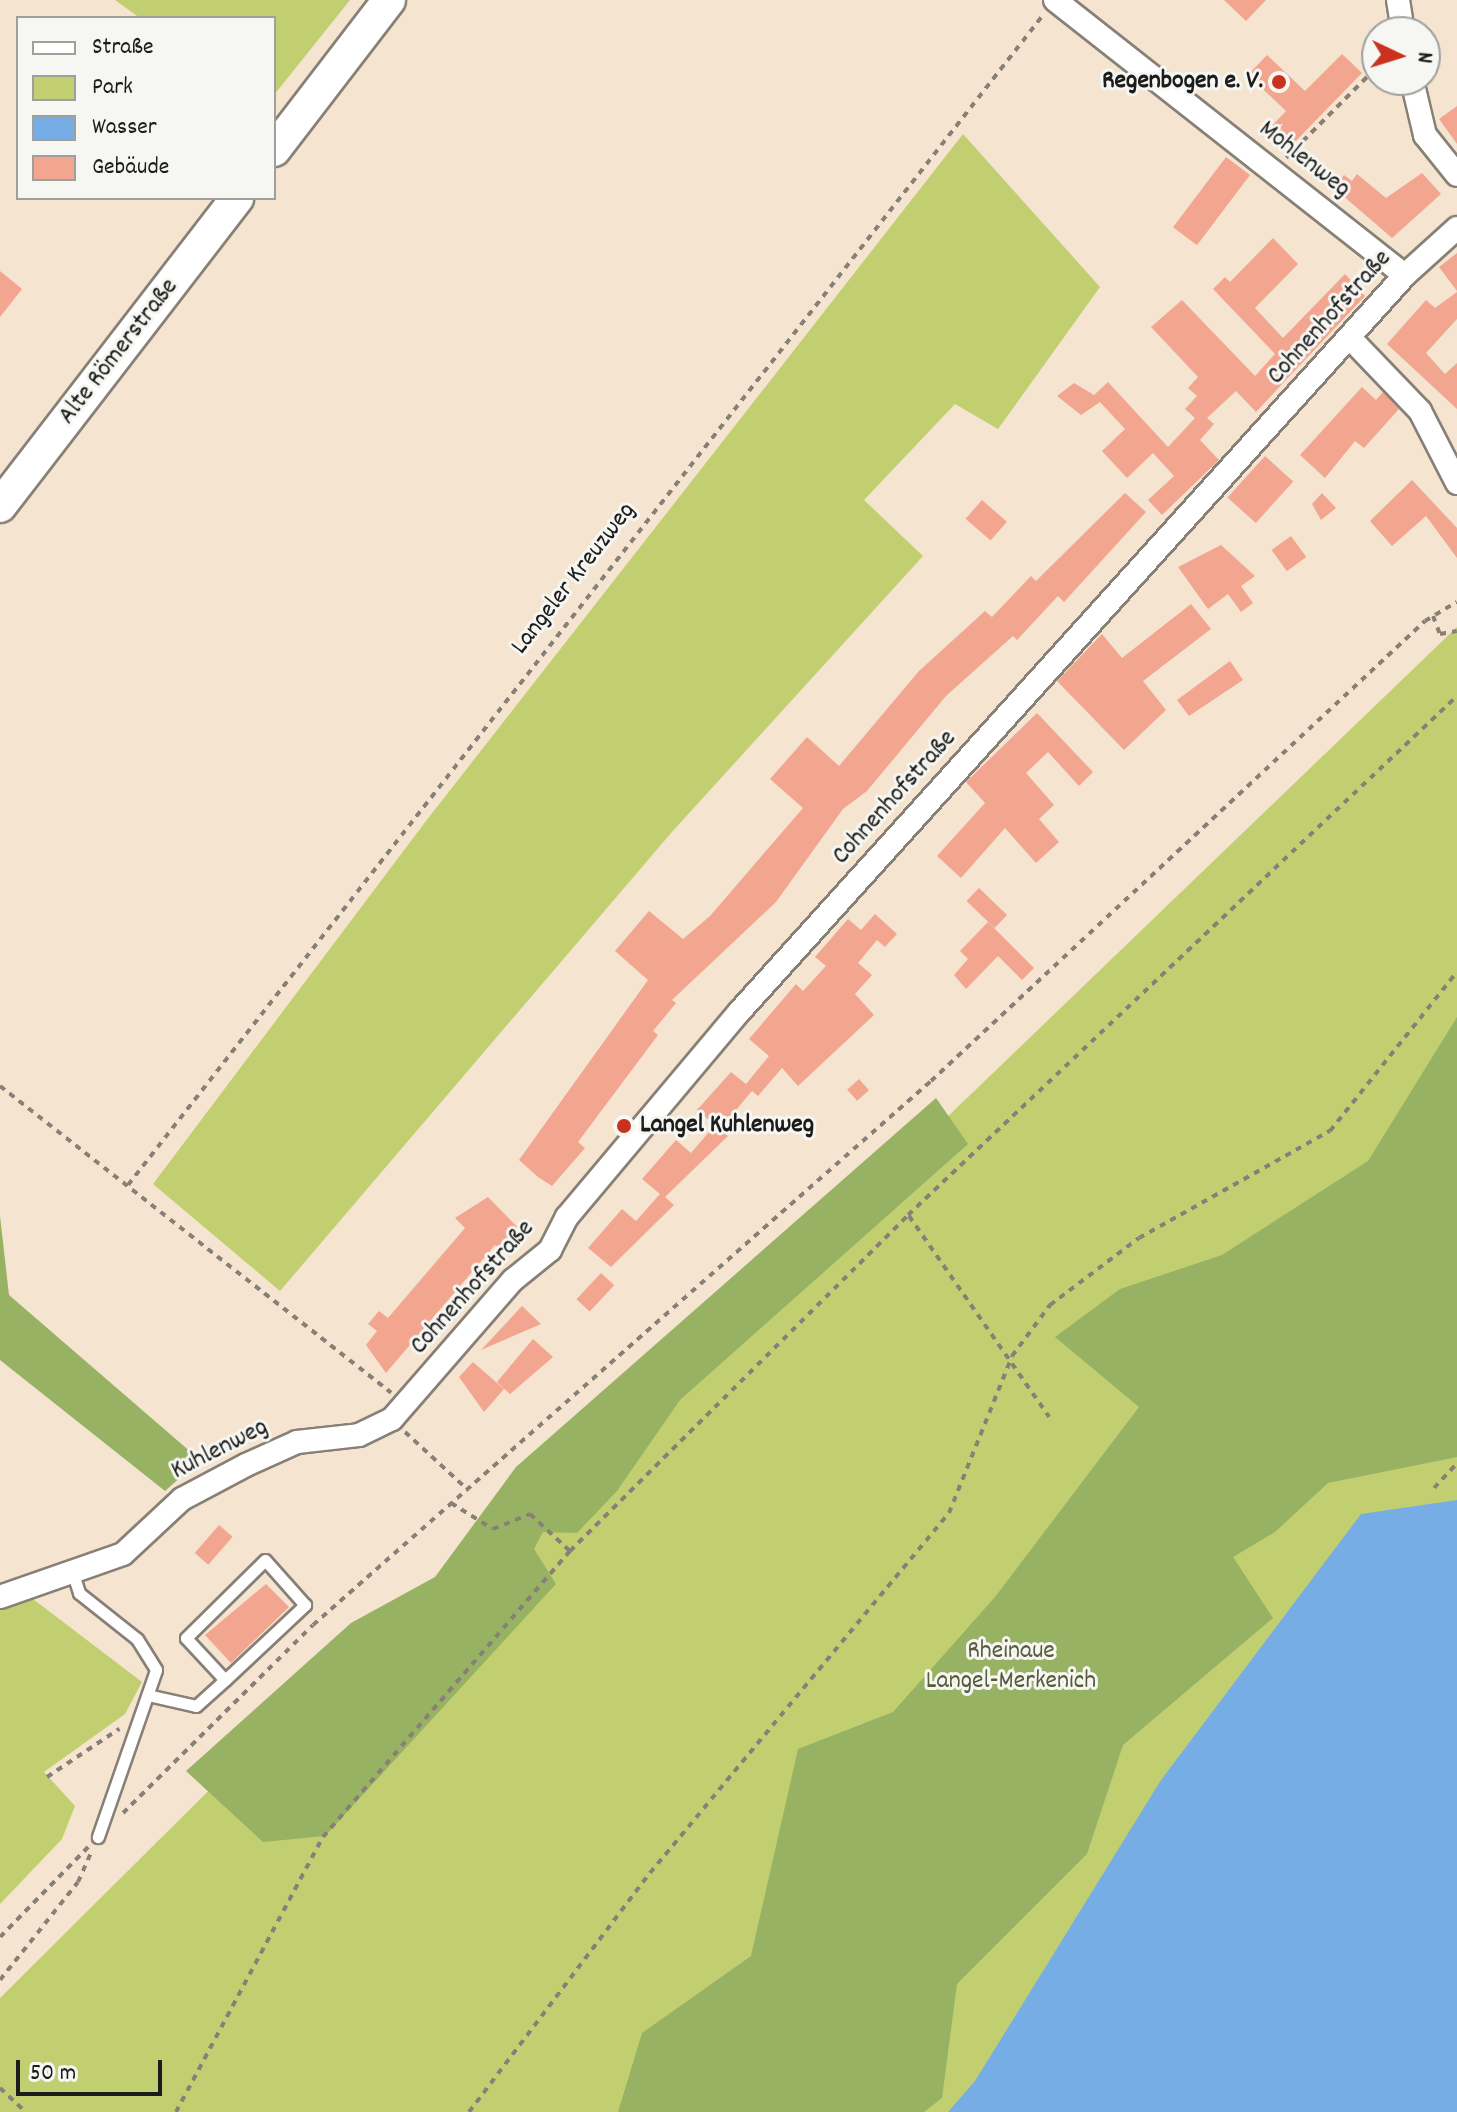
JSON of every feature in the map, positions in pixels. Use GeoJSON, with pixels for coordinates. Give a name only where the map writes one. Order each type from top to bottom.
{"type":"FeatureCollection","features":[{"type":"Feature","properties":{"kind":"street"},"geometry":{"type":"LineString","coordinates":[[276,147],[389,0]]}},
{"type":"Feature","properties":{"kind":"street","name":"Mohlenweg"},"geometry":{"type":"LineString","coordinates":[[1055,0],[1405,275]]}},
{"type":"Feature","properties":{"kind":"street"},"geometry":{"type":"LineString","coordinates":[[1416,96],[1425,135],[1457,175]]}},
{"type":"Feature","properties":{"kind":"street","name":"Alte Römerstraße"},"geometry":{"type":"LineString","coordinates":[[0,506],[235,200]]}},
{"type":"Feature","properties":{"kind":"street","name":"Cohnenhofstraße"},"geometry":{"type":"LineString","coordinates":[[399,1412],[513,1280],[550,1250],[567,1217],[740,1011],[1405,275],[1457,228]]}},
{"type":"Feature","properties":{"kind":"street"},"geometry":{"type":"LineString","coordinates":[[1350,338],[1420,411],[1457,483]]}},
{"type":"Feature","properties":{"kind":"street","name":"Kuhlenweg"},"geometry":{"type":"LineString","coordinates":[[0,1597],[123,1554],[182,1499],[246,1465],[297,1442],[359,1435],[399,1412]]}},
{"type":"Feature","properties":{"kind":"lane"},"geometry":{"type":"LineString","coordinates":[[152,1696],[196,1706],[225,1680],[305,1605],[265,1560],[186,1638],[225,1680]]}},
{"type":"Feature","properties":{"kind":"lane"},"geometry":{"type":"LineString","coordinates":[[73,1574],[79,1593],[153,1658],[152,1696],[98,1837]]}},
{"type":"Feature","properties":{"kind":"path","name":"Langeler Kreuzweg"},"geometry":{"type":"LineString","coordinates":[[128,1185],[1055,0]]}},
{"type":"Feature","properties":{"kind":"path"},"geometry":{"type":"LineString","coordinates":[[1273,171],[1361,83]]}},
{"type":"Feature","properties":{"kind":"path"},"geometry":{"type":"LineString","coordinates":[[0,1937],[313,1625],[942,1071],[1433,616],[1457,602]]}},
{"type":"Feature","properties":{"kind":"path"},"geometry":{"type":"LineString","coordinates":[[1433,616],[1440,634],[1457,631]]}},
{"type":"Feature","properties":{"kind":"path"},"geometry":{"type":"LineString","coordinates":[[176,2112],[323,1837],[570,1551],[908,1215],[1457,696]]}},
{"type":"Feature","properties":{"kind":"path"},"geometry":{"type":"LineString","coordinates":[[469,2112],[650,1873],[949,1513],[1012,1356],[1050,1305],[1139,1238],[1330,1131],[1457,972]]}},
{"type":"Feature","properties":{"kind":"path"},"geometry":{"type":"LineString","coordinates":[[0,1086],[128,1185],[399,1412],[467,1489]]}},
{"type":"Feature","properties":{"kind":"path"},"geometry":{"type":"LineString","coordinates":[[908,1215],[1012,1356],[1049,1417]]}},
{"type":"Feature","properties":{"kind":"path"},"geometry":{"type":"LineString","coordinates":[[1434,1488],[1457,1463]]}},
{"type":"Feature","properties":{"kind":"path"},"geometry":{"type":"LineString","coordinates":[[451,1503],[493,1529],[530,1514],[570,1551]]}},
{"type":"Feature","properties":{"kind":"path"},"geometry":{"type":"LineString","coordinates":[[47,1777],[125,1723]]}},
{"type":"Feature","properties":{"kind":"path"},"geometry":{"type":"LineString","coordinates":[[0,1980],[78,1882],[98,1837]]}},
{"type":"Feature","properties":{"kind":"path"},"geometry":{"type":"LineString","coordinates":[[0,2088],[26,2112]]}},
{"type":"Feature","properties":{"kind":"green space"},"geometry":{"type":"Polygon","coordinates":[[[115,0],[350,0],[276,92],[276,16],[137,16],[115,0]]]}},
{"type":"Feature","properties":{"kind":"green space"},"geometry":{"type":"Polygon","coordinates":[[[963,134],[1100,287],[998,429],[955,404],[864,500],[923,556],[671,833],[280,1291],[153,1184],[426,821],[963,134]]]}},
{"type":"Feature","properties":{"kind":"green space","name":"Rheinaue Langel-Merkenich"},"geometry":{"type":"Polygon","coordinates":[[[1457,627],[1457,2112],[0,2112],[0,1998],[327,1673],[785,1273],[1457,627]]]}},
{"type":"Feature","properties":{"kind":"green space"},"geometry":{"type":"Polygon","coordinates":[[[1457,1017],[1457,1457],[1328,1483],[1275,1532],[1233,1557],[1273,1618],[1123,1745],[1087,1854],[957,1984],[942,2098],[924,2112],[618,2112],[642,2033],[751,1956],[798,1749],[893,1712],[995,1597],[1139,1407],[1055,1337],[1120,1289],[1222,1255],[1368,1161],[1457,1017]]]}},
{"type":"Feature","properties":{"kind":"green space"},"geometry":{"type":"Polygon","coordinates":[[[936,1098],[968,1144],[680,1400],[617,1491],[577,1533],[543,1532],[534,1549],[556,1584],[325,1836],[263,1842],[186,1771],[351,1623],[435,1577],[516,1467],[936,1098]]]}},
{"type":"Feature","properties":{"kind":"green space"},"geometry":{"type":"Polygon","coordinates":[[[0,1216],[9,1295],[200,1460],[165,1491],[0,1360],[0,1216]]]}},
{"type":"Feature","properties":{"kind":"green space"},"geometry":{"type":"Polygon","coordinates":[[[33,1599],[142,1682],[125,1714],[44,1772],[75,1806],[62,1839],[0,1904],[0,1610],[33,1599]]]}},
{"type":"Feature","properties":{"kind":"water"},"geometry":{"type":"Polygon","coordinates":[[[1457,1500],[1457,2112],[948,2112],[975,2081],[1161,1780],[1361,1514],[1457,1500]]]}},
{"type":"Feature","properties":{"kind":"building"},"geometry":{"type":"Polygon","coordinates":[[[1224,0],[1266,0],[1246,21],[1224,0]]]}},
{"type":"Feature","properties":{"kind":"building"},"geometry":{"type":"Polygon","coordinates":[[[1342,54],[1361,72],[1285,152],[1265,133],[1286,111],[1248,75],[1267,55],[1305,91],[1342,54]]]}},
{"type":"Feature","properties":{"kind":"building"},"geometry":{"type":"Polygon","coordinates":[[[1457,106],[1457,144],[1439,119],[1457,106]]]}},
{"type":"Feature","properties":{"kind":"building"},"geometry":{"type":"Polygon","coordinates":[[[1226,157],[1250,175],[1197,245],[1173,227],[1226,157]]]}},
{"type":"Feature","properties":{"kind":"building"},"geometry":{"type":"Polygon","coordinates":[[[1422,173],[1441,194],[1392,238],[1334,188],[1344,175],[1352,181],[1357,174],[1386,198],[1422,173]]]}},
{"type":"Feature","properties":{"kind":"building"},"geometry":{"type":"Polygon","coordinates":[[[1273,238],[1298,264],[1255,308],[1283,338],[1345,274],[1365,296],[1256,412],[1236,391],[1207,418],[1214,424],[1200,440],[1219,460],[1162,515],[1148,500],[1174,476],[1153,453],[1127,478],[1102,451],[1125,429],[1100,402],[1081,415],[1057,396],[1074,383],[1094,395],[1108,382],[1168,447],[1195,418],[1185,409],[1197,396],[1188,388],[1198,377],[1151,327],[1182,300],[1255,376],[1275,354],[1213,289],[1225,277],[1230,282],[1273,238]]]}},
{"type":"Feature","properties":{"kind":"building"},"geometry":{"type":"Polygon","coordinates":[[[1457,253],[1457,291],[1439,267],[1457,253]]]}},
{"type":"Feature","properties":{"kind":"building"},"geometry":{"type":"Polygon","coordinates":[[[0,271],[22,289],[0,317],[0,271]]]}},
{"type":"Feature","properties":{"kind":"building"},"geometry":{"type":"Polygon","coordinates":[[[1457,292],[1457,319],[1426,353],[1445,374],[1457,363],[1457,409],[1387,344],[1426,300],[1435,308],[1457,292]]]}},
{"type":"Feature","properties":{"kind":"building"},"geometry":{"type":"Polygon","coordinates":[[[1362,387],[1376,400],[1383,392],[1399,409],[1364,448],[1355,441],[1325,478],[1300,455],[1362,387]]]}},
{"type":"Feature","properties":{"kind":"building"},"geometry":{"type":"Polygon","coordinates":[[[1265,456],[1293,481],[1256,523],[1228,498],[1265,456]]]}},
{"type":"Feature","properties":{"kind":"building"},"geometry":{"type":"Polygon","coordinates":[[[1412,480],[1457,528],[1457,558],[1426,516],[1392,546],[1370,521],[1412,480]]]}},
{"type":"Feature","properties":{"kind":"building"},"geometry":{"type":"Polygon","coordinates":[[[1125,493],[1146,512],[1064,602],[1058,596],[1017,640],[1013,636],[946,696],[867,791],[843,809],[776,902],[672,1000],[676,1003],[653,1031],[658,1035],[578,1142],[585,1148],[552,1186],[538,1177],[519,1160],[648,980],[615,951],[649,911],[683,939],[710,916],[803,808],[770,779],[807,737],[839,766],[919,671],[985,611],[992,617],[1031,576],[1036,581],[1125,493]]]}},
{"type":"Feature","properties":{"kind":"building"},"geometry":{"type":"Polygon","coordinates":[[[1322,493],[1336,508],[1321,520],[1312,504],[1322,493]]]}},
{"type":"Feature","properties":{"kind":"building"},"geometry":{"type":"Polygon","coordinates":[[[982,500],[1007,522],[991,541],[966,519],[982,500]]]}},
{"type":"Feature","properties":{"kind":"building"},"geometry":{"type":"Polygon","coordinates":[[[1291,536],[1306,557],[1287,571],[1272,550],[1291,536]]]}},
{"type":"Feature","properties":{"kind":"building"},"geometry":{"type":"Polygon","coordinates":[[[1221,545],[1255,576],[1241,586],[1253,603],[1241,612],[1228,594],[1208,609],[1178,567],[1221,545]]]}},
{"type":"Feature","properties":{"kind":"building"},"geometry":{"type":"Polygon","coordinates":[[[1191,604],[1211,629],[1143,681],[1166,710],[1124,750],[1057,681],[1102,634],[1122,658],[1191,604]]]}},
{"type":"Feature","properties":{"kind":"building"},"geometry":{"type":"Polygon","coordinates":[[[1230,661],[1243,680],[1189,716],[1177,700],[1230,661]]]}},
{"type":"Feature","properties":{"kind":"building"},"geometry":{"type":"Polygon","coordinates":[[[1037,713],[1093,772],[1079,786],[1048,752],[1026,773],[1054,805],[1039,819],[1059,842],[1036,863],[1005,828],[961,878],[937,856],[985,803],[966,782],[1037,713]]]}},
{"type":"Feature","properties":{"kind":"building"},"geometry":{"type":"Polygon","coordinates":[[[979,888],[1007,915],[995,928],[966,901],[979,888]]]}},
{"type":"Feature","properties":{"kind":"building"},"geometry":{"type":"Polygon","coordinates":[[[875,914],[897,934],[885,947],[877,940],[858,963],[872,975],[855,994],[874,1015],[798,1086],[782,1068],[758,1096],[752,1091],[720,1129],[728,1136],[665,1197],[674,1205],[611,1267],[588,1248],[622,1209],[636,1221],[660,1194],[642,1179],[676,1140],[691,1153],[715,1125],[697,1110],[731,1072],[746,1084],[769,1056],[749,1039],[796,984],[803,991],[826,966],[815,957],[848,919],[861,930],[875,914]]]}},
{"type":"Feature","properties":{"kind":"building"},"geometry":{"type":"Polygon","coordinates":[[[988,922],[1034,968],[1022,980],[998,956],[966,989],[954,975],[968,959],[960,951],[988,922]]]}},
{"type":"Feature","properties":{"kind":"building"},"geometry":{"type":"Polygon","coordinates":[[[859,1079],[869,1090],[857,1101],[847,1090],[859,1079]]]}},
{"type":"Feature","properties":{"kind":"building"},"geometry":{"type":"Polygon","coordinates":[[[488,1197],[527,1237],[512,1255],[495,1245],[386,1373],[366,1345],[377,1331],[368,1324],[379,1311],[388,1318],[465,1228],[455,1218],[488,1197]]]}},
{"type":"Feature","properties":{"kind":"building"},"geometry":{"type":"Polygon","coordinates":[[[601,1273],[614,1285],[590,1312],[576,1299],[601,1273]]]}},
{"type":"Feature","properties":{"kind":"building"},"geometry":{"type":"Polygon","coordinates":[[[522,1306],[541,1324],[481,1350],[522,1306]]]}},
{"type":"Feature","properties":{"kind":"building"},"geometry":{"type":"Polygon","coordinates":[[[533,1339],[553,1357],[510,1394],[497,1382],[533,1339]]]}},
{"type":"Feature","properties":{"kind":"building"},"geometry":{"type":"Polygon","coordinates":[[[473,1362],[504,1389],[484,1412],[459,1377],[473,1362]]]}},
{"type":"Feature","properties":{"kind":"building"},"geometry":{"type":"Polygon","coordinates":[[[219,1525],[233,1537],[208,1565],[195,1553],[219,1525]]]}},
{"type":"Feature","properties":{"kind":"building"},"geometry":{"type":"Polygon","coordinates":[[[266,1584],[289,1607],[231,1663],[205,1635],[266,1584]]]}},
{"type":"Feature","properties":{"kind":"place","name":"Regenbogen e. V."},"geometry":{"type":"Point","coordinates":[1279,82]}},
{"type":"Feature","properties":{"kind":"place","name":"Langel Kuhlenweg"},"geometry":{"type":"Point","coordinates":[624,1126]}}]}
